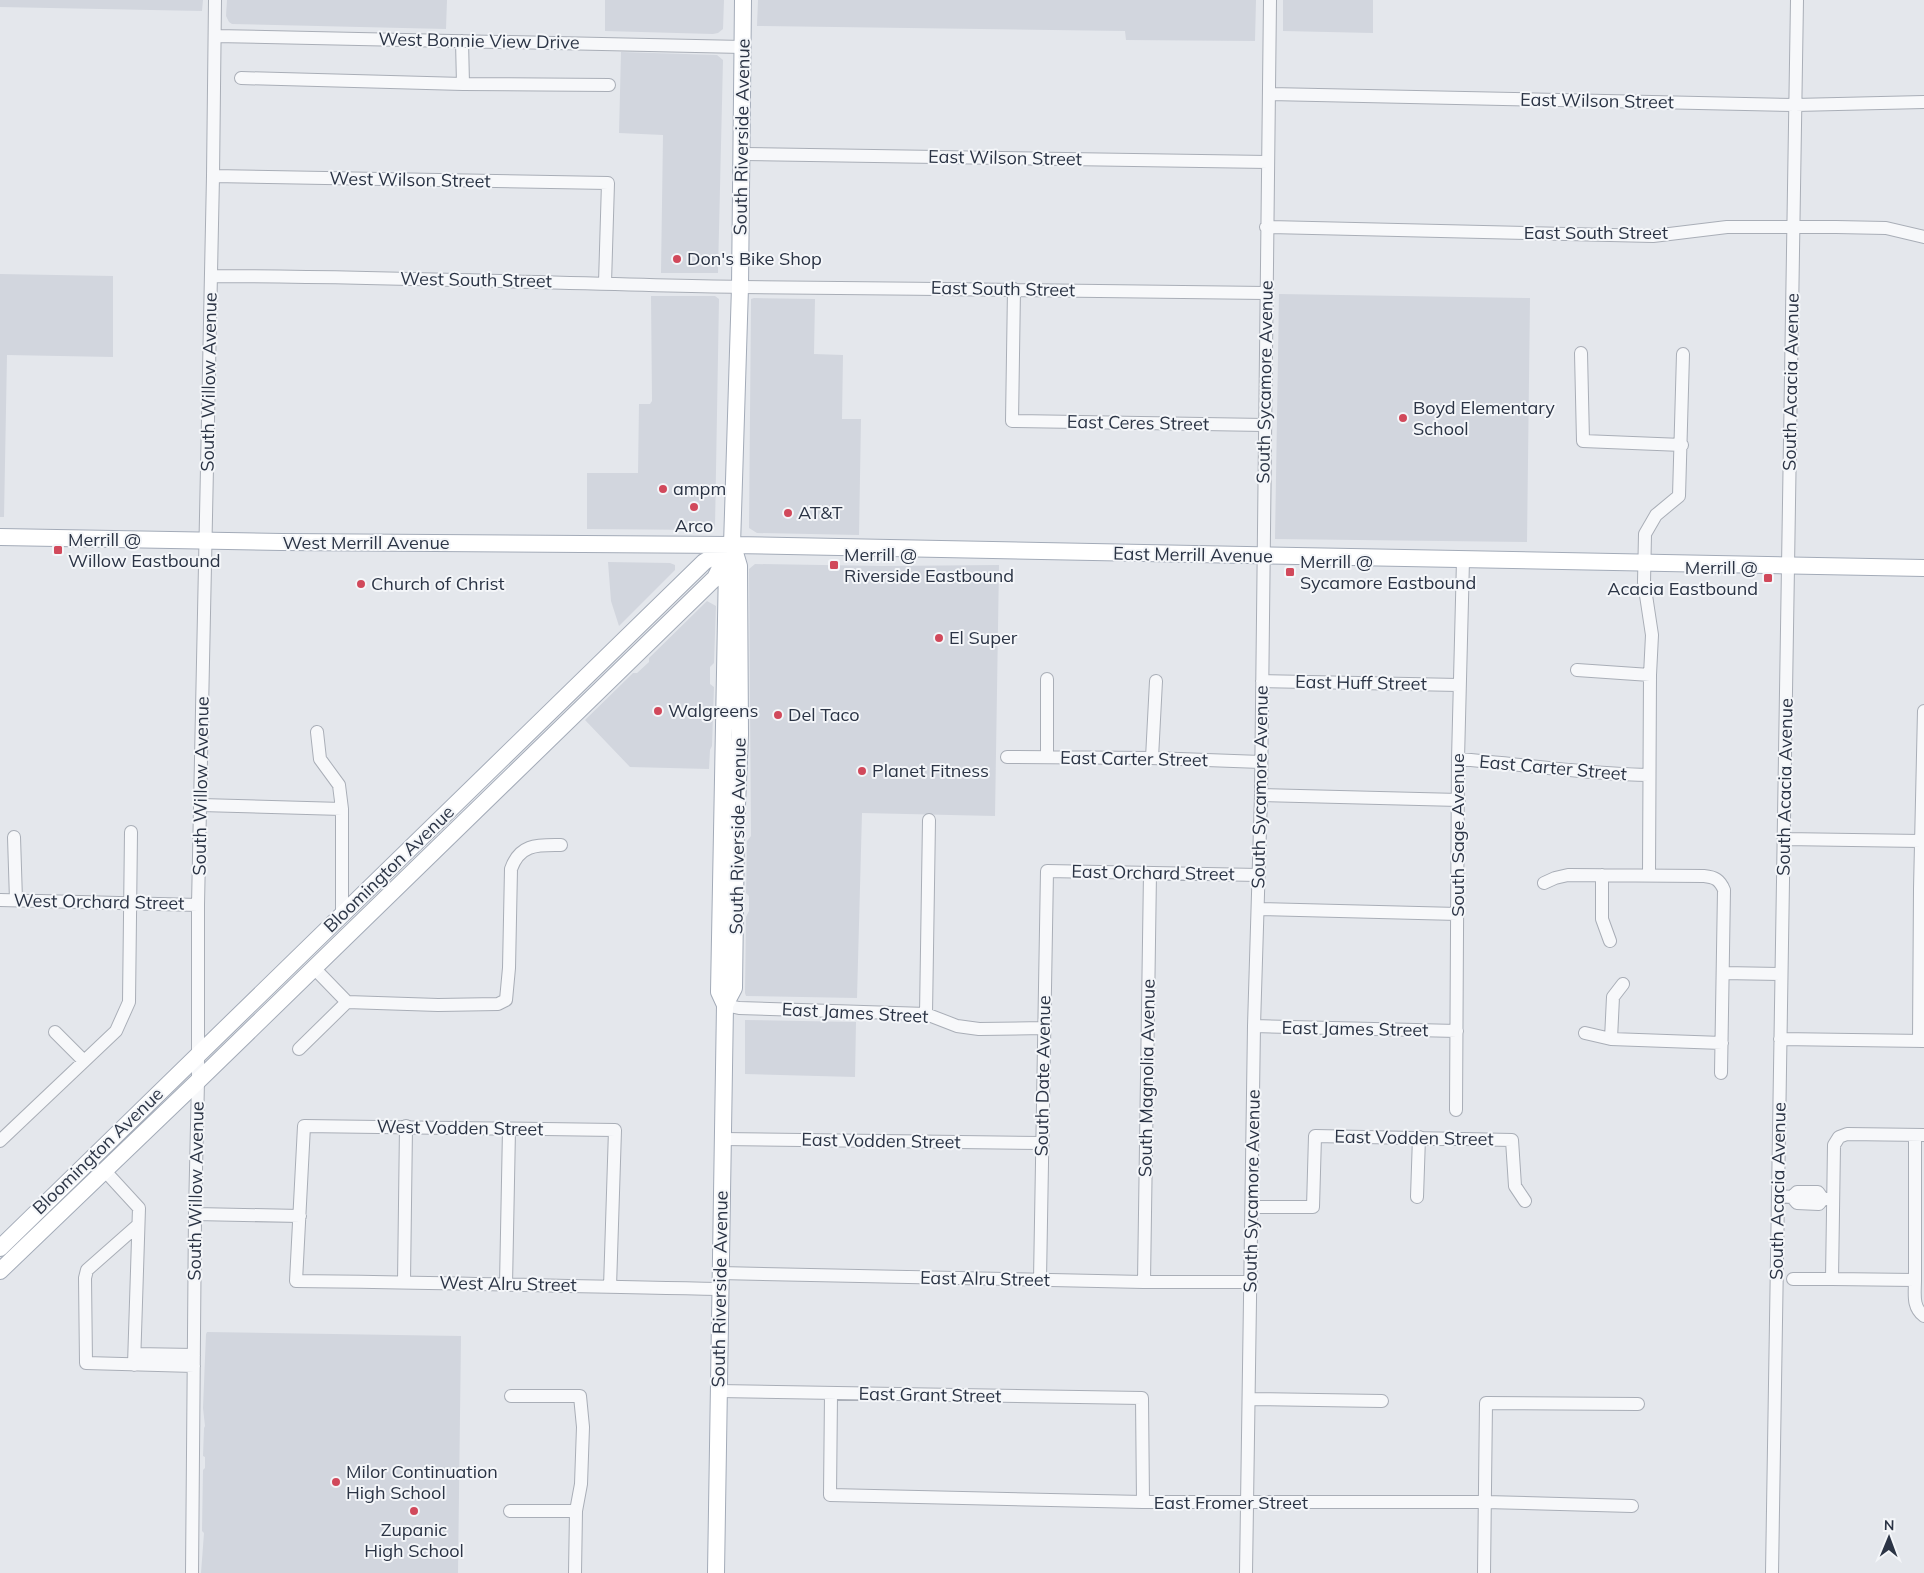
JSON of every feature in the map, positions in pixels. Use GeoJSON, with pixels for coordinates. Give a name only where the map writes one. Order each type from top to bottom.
{"type":"FeatureCollection","features":[{"type":"Feature","properties":{"kind":"main road","name":"South Riverside Avenue"},"geometry":{"type":"LineString","coordinates":[[725,1005],[718,992],[727,566],[732,545],[740,287],[743,154],[743,0]]}},
{"type":"Feature","properties":{"kind":"main road","name":"West Merrill Avenue"},"geometry":{"type":"LineString","coordinates":[[0,537],[205,541],[732,545]]}},
{"type":"Feature","properties":{"kind":"main road","name":"South Riverside Avenue"},"geometry":{"type":"LineString","coordinates":[[716,1573],[725,1005],[734,988],[736,829],[740,734],[739,566],[732,545]]}},
{"type":"Feature","properties":{"kind":"main road","name":"East Merrill Avenue"},"geometry":{"type":"LineString","coordinates":[[732,545],[1463,560],[1644,561],[1924,568]]}},
{"type":"Feature","properties":{"kind":"main road","name":"Bloomington Avenue"},"geometry":{"type":"LineString","coordinates":[[0,1271],[715,578],[732,545]]}},
{"type":"Feature","properties":{"kind":"main road","name":"Bloomington Avenue"},"geometry":{"type":"LineString","coordinates":[[0,1248],[704,562],[732,545]]}},
{"type":"Feature","properties":{"kind":"main road"},"geometry":{"type":"LineString","coordinates":[[692,600],[715,594],[726,599]]}},
{"type":"Feature","properties":{"kind":"street","name":"South Willow Avenue"},"geometry":{"type":"LineString","coordinates":[[192,1573],[198,1081],[198,905],[215,0]]}},
{"type":"Feature","properties":{"kind":"street","name":"South Sycamore Avenue"},"geometry":{"type":"LineString","coordinates":[[1246,1573],[1254,1026],[1261,795],[1270,0]]}},
{"type":"Feature","properties":{"kind":"street","name":"South Acacia Avenue"},"geometry":{"type":"LineString","coordinates":[[1772,1573],[1797,0]]}},
{"type":"Feature","properties":{"kind":"street","name":"West Bonnie View Drive"},"geometry":{"type":"LineString","coordinates":[[215,36],[743,47]]}},
{"type":"Feature","properties":{"kind":"street"},"geometry":{"type":"LineString","coordinates":[[462,41],[463,84]]}},
{"type":"Feature","properties":{"kind":"street"},"geometry":{"type":"LineString","coordinates":[[241,78],[463,84],[609,85]]}},
{"type":"Feature","properties":{"kind":"street","name":"East Wilson Street"},"geometry":{"type":"LineString","coordinates":[[1269,94],[1795,105],[1924,102]]}},
{"type":"Feature","properties":{"kind":"street","name":"East Wilson Street"},"geometry":{"type":"LineString","coordinates":[[743,154],[1268,162]]}},
{"type":"Feature","properties":{"kind":"street","name":"West Wilson Street"},"geometry":{"type":"LineString","coordinates":[[213,176],[608,183],[605,283]]}},
{"type":"Feature","properties":{"kind":"street","name":"East South Street"},"geometry":{"type":"LineString","coordinates":[[1266,228],[1653,236],[1727,227],[1886,228],[1924,238]]}},
{"type":"Feature","properties":{"kind":"street","name":"West South Street"},"geometry":{"type":"LineString","coordinates":[[211,276],[314,276],[740,287]]}},
{"type":"Feature","properties":{"kind":"street","name":"East South Street"},"geometry":{"type":"LineString","coordinates":[[740,287],[1266,293]]}},
{"type":"Feature","properties":{"kind":"street","name":"East Ceres Street"},"geometry":{"type":"LineString","coordinates":[[1014,290],[1012,421],[1265,425]]}},
{"type":"Feature","properties":{"kind":"street"},"geometry":{"type":"LineString","coordinates":[[1581,353],[1583,441],[1682,445]]}},
{"type":"Feature","properties":{"kind":"street"},"geometry":{"type":"LineString","coordinates":[[1649,876],[1652,635],[1644,582],[1645,534],[1656,515],[1679,496],[1682,445],[1683,354]]}},
{"type":"Feature","properties":{"kind":"street","name":"South Sage Avenue"},"geometry":{"type":"LineString","coordinates":[[1456,1110],[1458,759],[1463,560]]}},
{"type":"Feature","properties":{"kind":"street"},"geometry":{"type":"LineString","coordinates":[[1577,670],[1650,676]]}},
{"type":"Feature","properties":{"kind":"street"},"geometry":{"type":"LineString","coordinates":[[1047,679],[1047,757]]}},
{"type":"Feature","properties":{"kind":"street"},"geometry":{"type":"LineString","coordinates":[[1152,758],[1156,681]]}},
{"type":"Feature","properties":{"kind":"street","name":"East Huff Street"},"geometry":{"type":"LineString","coordinates":[[1262,681],[1459,685]]}},
{"type":"Feature","properties":{"kind":"street"},"geometry":{"type":"LineString","coordinates":[[1780,1040],[1921,1041],[1921,841],[1924,711]]}},
{"type":"Feature","properties":{"kind":"street"},"geometry":{"type":"LineString","coordinates":[[316,732],[320,759],[339,785],[342,809],[342,915]]}},
{"type":"Feature","properties":{"kind":"street","name":"East Carter Street"},"geometry":{"type":"LineString","coordinates":[[1007,757],[1152,758],[1261,762]]}},
{"type":"Feature","properties":{"kind":"street","name":"East Carter Street"},"geometry":{"type":"LineString","coordinates":[[1458,759],[1612,774],[1649,775]]}},
{"type":"Feature","properties":{"kind":"street"},"geometry":{"type":"LineString","coordinates":[[1261,795],[1459,800]]}},
{"type":"Feature","properties":{"kind":"street"},"geometry":{"type":"LineString","coordinates":[[201,805],[342,809]]}},
{"type":"Feature","properties":{"kind":"street"},"geometry":{"type":"LineString","coordinates":[[926,1014],[929,820]]}},
{"type":"Feature","properties":{"kind":"street"},"geometry":{"type":"LineString","coordinates":[[0,1141],[116,1031],[129,1002],[131,832]]}},
{"type":"Feature","properties":{"kind":"street"},"geometry":{"type":"LineString","coordinates":[[14,837],[16,900]]}},
{"type":"Feature","properties":{"kind":"street"},"geometry":{"type":"LineString","coordinates":[[1784,839],[1921,841]]}},
{"type":"Feature","properties":{"kind":"street"},"geometry":{"type":"LineString","coordinates":[[314,968],[347,1002],[438,1005],[498,1004],[506,1000],[509,968],[511,869],[513,862],[533,845],[561,845]]}},
{"type":"Feature","properties":{"kind":"street","name":"East Orchard Street"},"geometry":{"type":"LineString","coordinates":[[1047,871],[1259,876]]}},
{"type":"Feature","properties":{"kind":"street","name":"South Date Avenue"},"geometry":{"type":"LineString","coordinates":[[1040,1280],[1047,871]]}},
{"type":"Feature","properties":{"kind":"street","name":"South Magnolia Avenue"},"geometry":{"type":"LineString","coordinates":[[1144,1282],[1150,873]]}},
{"type":"Feature","properties":{"kind":"street"},"geometry":{"type":"LineString","coordinates":[[1544,883],[1568,875],[1714,877],[1721,882],[1724,890],[1721,1073]]}},
{"type":"Feature","properties":{"kind":"street"},"geometry":{"type":"LineString","coordinates":[[1602,875],[1602,918],[1610,941]]}},
{"type":"Feature","properties":{"kind":"street","name":"West Orchard Street"},"geometry":{"type":"LineString","coordinates":[[0,900],[198,905]]}},
{"type":"Feature","properties":{"kind":"street"},"geometry":{"type":"LineString","coordinates":[[1258,909],[1458,914]]}},
{"type":"Feature","properties":{"kind":"street"},"geometry":{"type":"LineString","coordinates":[[1723,973],[1782,974]]}},
{"type":"Feature","properties":{"kind":"street"},"geometry":{"type":"LineString","coordinates":[[1611,1039],[1613,997],[1624,984]]}},
{"type":"Feature","properties":{"kind":"street"},"geometry":{"type":"LineString","coordinates":[[299,1049],[347,1002]]}},
{"type":"Feature","properties":{"kind":"street","name":"East James Street"},"geometry":{"type":"LineString","coordinates":[[725,1005],[739,1008],[926,1014],[957,1026],[979,1029],[1044,1028]]}},
{"type":"Feature","properties":{"kind":"street","name":"East James Street"},"geometry":{"type":"LineString","coordinates":[[1254,1026],[1456,1031]]}},
{"type":"Feature","properties":{"kind":"street"},"geometry":{"type":"LineString","coordinates":[[55,1032],[84,1060]]}},
{"type":"Feature","properties":{"kind":"street"},"geometry":{"type":"LineString","coordinates":[[1585,1033],[1611,1039],[1722,1043]]}},
{"type":"Feature","properties":{"kind":"street","name":"West Vodden Street"},"geometry":{"type":"LineString","coordinates":[[300,1216],[304,1126],[616,1130],[610,1287]]}},
{"type":"Feature","properties":{"kind":"street"},"geometry":{"type":"LineString","coordinates":[[404,1282],[406,1126]]}},
{"type":"Feature","properties":{"kind":"street"},"geometry":{"type":"LineString","coordinates":[[506,1285],[509,1129]]}},
{"type":"Feature","properties":{"kind":"street"},"geometry":{"type":"LineString","coordinates":[[1832,1279],[1828,1198],[1834,1145],[1839,1137],[1847,1134],[1920,1135],[1914,1302],[1918,1312],[1924,1316]]}},
{"type":"Feature","properties":{"kind":"street","name":"East Vodden Street"},"geometry":{"type":"LineString","coordinates":[[1252,1207],[1313,1207],[1315,1136],[1512,1140],[1515,1186],[1525,1201]]}},
{"type":"Feature","properties":{"kind":"street"},"geometry":{"type":"LineString","coordinates":[[1416,1197],[1420,1137]]}},
{"type":"Feature","properties":{"kind":"street","name":"East Vodden Street"},"geometry":{"type":"LineString","coordinates":[[722,1139],[1041,1143]]}},
{"type":"Feature","properties":{"kind":"street"},"geometry":{"type":"LineString","coordinates":[[104,1171],[139,1208],[135,1359]]}},
{"type":"Feature","properties":{"kind":"street"},"geometry":{"type":"LineString","coordinates":[[1778,1196],[1792,1197],[1797,1192],[1807,1198],[1818,1192],[1828,1198]]}},
{"type":"Feature","properties":{"kind":"street"},"geometry":{"type":"LineString","coordinates":[[195,1214],[300,1216]]}},
{"type":"Feature","properties":{"kind":"street","name":"West Alru Street"},"geometry":{"type":"LineString","coordinates":[[300,1216],[296,1281],[610,1287],[720,1281]]}},
{"type":"Feature","properties":{"kind":"street"},"geometry":{"type":"LineString","coordinates":[[138,1226],[87,1270],[85,1278],[86,1362],[135,1359],[194,1361]]}},
{"type":"Feature","properties":{"kind":"street"},"geometry":{"type":"LineString","coordinates":[[1793,1279],[1915,1280]]}},
{"type":"Feature","properties":{"kind":"street","name":"East Alru Street"},"geometry":{"type":"LineString","coordinates":[[720,1281],[1040,1280],[1251,1282]]}},
{"type":"Feature","properties":{"kind":"street","name":"East Grant Street"},"geometry":{"type":"LineString","coordinates":[[719,1391],[1142,1398],[1144,1502]]}},
{"type":"Feature","properties":{"kind":"street","name":"East Fromer Street"},"geometry":{"type":"LineString","coordinates":[[831,1394],[830,1495],[1144,1502],[1484,1502],[1632,1506]]}},
{"type":"Feature","properties":{"kind":"street"},"geometry":{"type":"LineString","coordinates":[[510,1396],[580,1396],[583,1427],[582,1484],[576,1511],[576,1573]]}},
{"type":"Feature","properties":{"kind":"street"},"geometry":{"type":"LineString","coordinates":[[1249,1398],[1382,1401]]}},
{"type":"Feature","properties":{"kind":"street"},"geometry":{"type":"LineString","coordinates":[[1484,1573],[1486,1402],[1638,1404]]}},
{"type":"Feature","properties":{"kind":"street"},"geometry":{"type":"LineString","coordinates":[[510,1511],[576,1511]]}},
{"type":"Feature","properties":{"kind":"shaded area"},"geometry":{"type":"Polygon","coordinates":[[[0,0],[203,0],[202,11],[0,7],[0,0]]]}},
{"type":"Feature","properties":{"kind":"shaded area"},"geometry":{"type":"Polygon","coordinates":[[[227,0],[447,0],[446,29],[232,24],[226,16],[227,0]]]}},
{"type":"Feature","properties":{"kind":"shaded area"},"geometry":{"type":"Polygon","coordinates":[[[605,0],[724,0],[723,29],[713,34],[605,31],[605,0]]]}},
{"type":"Feature","properties":{"kind":"shaded area"},"geometry":{"type":"Polygon","coordinates":[[[758,0],[1256,0],[1255,41],[1126,40],[1125,31],[757,26],[758,0]]]}},
{"type":"Feature","properties":{"kind":"shaded area"},"geometry":{"type":"Polygon","coordinates":[[[1283,0],[1373,0],[1373,33],[1283,31],[1283,0]]]}},
{"type":"Feature","properties":{"kind":"shaded area"},"geometry":{"type":"Polygon","coordinates":[[[621,52],[717,55],[723,60],[718,273],[661,273],[663,135],[619,133],[621,52]]]}},
{"type":"Feature","properties":{"kind":"shaded area"},"geometry":{"type":"Polygon","coordinates":[[[0,274],[113,276],[113,357],[7,355],[4,517],[0,517],[0,274]]]}},
{"type":"Feature","properties":{"kind":"shaded area","name":"Boyd Elementary School"},"geometry":{"type":"Polygon","coordinates":[[[1279,294],[1530,298],[1527,542],[1275,539],[1279,294]]]}},
{"type":"Feature","properties":{"kind":"shaded area"},"geometry":{"type":"Polygon","coordinates":[[[651,296],[715,296],[719,299],[715,527],[710,530],[587,529],[587,473],[638,473],[639,404],[650,404],[652,401],[651,296]]]}},
{"type":"Feature","properties":{"kind":"shaded area"},"geometry":{"type":"Polygon","coordinates":[[[751,299],[815,299],[814,354],[843,355],[842,419],[861,419],[859,535],[757,533],[749,528],[751,299]]]}},
{"type":"Feature","properties":{"kind":"shaded area"},"geometry":{"type":"Polygon","coordinates":[[[608,562],[670,563],[675,565],[675,570],[619,626],[611,601],[608,562]]]}},
{"type":"Feature","properties":{"kind":"shaded area"},"geometry":{"type":"Polygon","coordinates":[[[755,564],[999,565],[995,816],[862,813],[857,998],[746,996],[745,993],[746,917],[749,911],[749,896],[746,893],[747,841],[751,836],[749,569],[755,564]]]}},
{"type":"Feature","properties":{"kind":"shaded area"},"geometry":{"type":"Polygon","coordinates":[[[707,601],[716,606],[714,663],[710,667],[710,684],[714,687],[712,746],[709,769],[630,767],[585,720],[633,673],[637,673],[649,662],[649,658],[707,601]]]}},
{"type":"Feature","properties":{"kind":"shaded area"},"geometry":{"type":"Polygon","coordinates":[[[745,1020],[856,1022],[855,1077],[745,1074],[745,1020]]]}},
{"type":"Feature","properties":{"kind":"shaded area"},"geometry":{"type":"Polygon","coordinates":[[[207,1332],[461,1336],[458,1573],[201,1573],[204,1533],[202,1531],[203,1470],[205,1468],[205,1457],[203,1456],[205,1426],[203,1408],[207,1332]]]}},
{"type":"Feature","properties":{"kind":"place","name":"Don's Bike Shop"},"geometry":{"type":"Point","coordinates":[677,259]}},
{"type":"Feature","properties":{"kind":"place","name":"Boyd Elementary School"},"geometry":{"type":"Point","coordinates":[1403,418]}},
{"type":"Feature","properties":{"kind":"place","name":"ampm"},"geometry":{"type":"Point","coordinates":[663,489]}},
{"type":"Feature","properties":{"kind":"place","name":"Arco"},"geometry":{"type":"Point","coordinates":[694,507]}},
{"type":"Feature","properties":{"kind":"place","name":"AT&T"},"geometry":{"type":"Point","coordinates":[788,513]}},
{"type":"Feature","properties":{"kind":"place","name":"Merrill @ Willow Eastbound"},"geometry":{"type":"Point","coordinates":[58,550]}},
{"type":"Feature","properties":{"kind":"place","name":"Merrill @ Riverside Eastbound"},"geometry":{"type":"Point","coordinates":[834,565]}},
{"type":"Feature","properties":{"kind":"place","name":"Merrill @ Sycamore Eastbound"},"geometry":{"type":"Point","coordinates":[1290,572]}},
{"type":"Feature","properties":{"kind":"place","name":"Merrill @ Acacia Eastbound"},"geometry":{"type":"Point","coordinates":[1768,578]}},
{"type":"Feature","properties":{"kind":"place","name":"Church of Christ"},"geometry":{"type":"Point","coordinates":[361,584]}},
{"type":"Feature","properties":{"kind":"place","name":"El Super"},"geometry":{"type":"Point","coordinates":[939,638]}},
{"type":"Feature","properties":{"kind":"place","name":"Walgreens"},"geometry":{"type":"Point","coordinates":[658,711]}},
{"type":"Feature","properties":{"kind":"place","name":"Del Taco"},"geometry":{"type":"Point","coordinates":[778,715]}},
{"type":"Feature","properties":{"kind":"place","name":"Planet Fitness"},"geometry":{"type":"Point","coordinates":[862,771]}},
{"type":"Feature","properties":{"kind":"place","name":"Milor Continuation High School"},"geometry":{"type":"Point","coordinates":[336,1482]}},
{"type":"Feature","properties":{"kind":"place","name":"Zupanic High School"},"geometry":{"type":"Point","coordinates":[414,1511]}}]}
